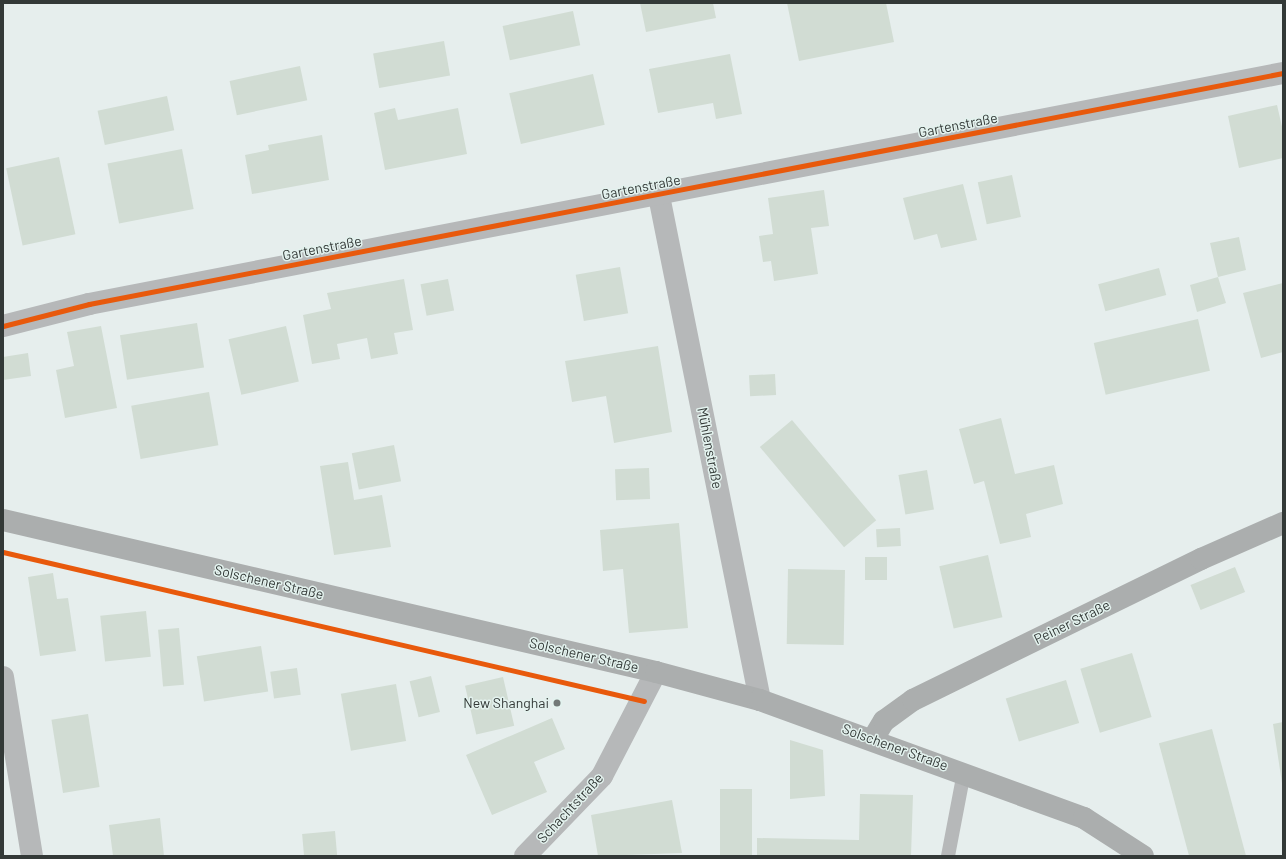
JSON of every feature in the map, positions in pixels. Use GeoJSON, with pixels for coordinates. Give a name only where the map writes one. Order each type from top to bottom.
{"type":"FeatureCollection","features":[{"type":"Feature","properties":{"kind":"street","name":"Gartenstraße"},"geometry":{"type":"LineString","coordinates":[[3,326],[89,304],[659,196],[1283,73]]}},
{"type":"Feature","properties":{"kind":"street","name":"Mühlenstraße"},"geometry":{"type":"LineString","coordinates":[[659,196],[760,700]]}},
{"type":"Feature","properties":{"kind":"street","name":"Solschener Straße"},"geometry":{"type":"LineString","coordinates":[[3,520],[656,672],[760,700],[964,772],[1084,818],[1143,856]]}},
{"type":"Feature","properties":{"kind":"street","name":"Peiner Straße"},"geometry":{"type":"LineString","coordinates":[[873,739],[884,721],[913,700],[1201,559],[1283,523]]}},
{"type":"Feature","properties":{"kind":"street","name":"Schachtstraße"},"geometry":{"type":"LineString","coordinates":[[525,856],[602,776],[656,672]]}},
{"type":"Feature","properties":{"kind":"street"},"geometry":{"type":"LineString","coordinates":[[3,677],[32,856]]}},
{"type":"Feature","properties":{"kind":"lane"},"geometry":{"type":"LineString","coordinates":[[948,856],[964,772]]}},
{"type":"Feature","properties":{"kind":"building"},"geometry":{"type":"Polygon","coordinates":[[[640,3],[713,3],[716,18],[646,32],[640,3]]]}},
{"type":"Feature","properties":{"kind":"building"},"geometry":{"type":"Polygon","coordinates":[[[787,3],[886,3],[894,42],[799,61],[787,3]]]}},
{"type":"Feature","properties":{"kind":"building"},"geometry":{"type":"Polygon","coordinates":[[[573,11],[580,45],[510,60],[503,26],[573,11]]]}},
{"type":"Feature","properties":{"kind":"building"},"geometry":{"type":"Polygon","coordinates":[[[444,41],[450,75],[379,88],[373,54],[444,41]]]}},
{"type":"Feature","properties":{"kind":"building"},"geometry":{"type":"Polygon","coordinates":[[[730,54],[742,114],[716,119],[713,103],[658,113],[649,69],[730,54]]]}},
{"type":"Feature","properties":{"kind":"building"},"geometry":{"type":"Polygon","coordinates":[[[300,66],[307,100],[237,115],[230,81],[300,66]]]}},
{"type":"Feature","properties":{"kind":"building"},"geometry":{"type":"Polygon","coordinates":[[[593,74],[605,125],[521,144],[509,93],[593,74]]]}},
{"type":"Feature","properties":{"kind":"building"},"geometry":{"type":"Polygon","coordinates":[[[167,96],[174,130],[105,145],[98,111],[167,96]]]}},
{"type":"Feature","properties":{"kind":"building"},"geometry":{"type":"Polygon","coordinates":[[[1277,105],[1283,131],[1283,158],[1239,168],[1228,116],[1277,105]]]}},
{"type":"Feature","properties":{"kind":"building"},"geometry":{"type":"Polygon","coordinates":[[[395,108],[398,120],[458,108],[467,154],[385,170],[374,113],[395,108]]]}},
{"type":"Feature","properties":{"kind":"building"},"geometry":{"type":"Polygon","coordinates":[[[322,135],[329,180],[252,194],[245,155],[269,150],[268,145],[322,135]]]}},
{"type":"Feature","properties":{"kind":"building"},"geometry":{"type":"Polygon","coordinates":[[[182,149],[194,209],[119,223],[107,164],[182,149]]]}},
{"type":"Feature","properties":{"kind":"building"},"geometry":{"type":"Polygon","coordinates":[[[59,157],[75,234],[23,246],[6,168],[59,157]]]}},
{"type":"Feature","properties":{"kind":"building"},"geometry":{"type":"Polygon","coordinates":[[[1012,175],[1021,217],[987,224],[978,182],[1012,175]]]}},
{"type":"Feature","properties":{"kind":"building"},"geometry":{"type":"Polygon","coordinates":[[[963,184],[977,240],[941,248],[937,234],[914,240],[903,198],[963,184]]]}},
{"type":"Feature","properties":{"kind":"building"},"geometry":{"type":"Polygon","coordinates":[[[824,190],[829,226],[811,228],[818,274],[774,281],[771,261],[763,262],[759,236],[773,234],[768,198],[824,190]]]}},
{"type":"Feature","properties":{"kind":"building"},"geometry":{"type":"Polygon","coordinates":[[[1239,237],[1246,270],[1218,277],[1210,243],[1239,237]]]}},
{"type":"Feature","properties":{"kind":"building"},"geometry":{"type":"Polygon","coordinates":[[[620,267],[628,313],[584,321],[576,275],[620,267]]]}},
{"type":"Feature","properties":{"kind":"building"},"geometry":{"type":"Polygon","coordinates":[[[1159,268],[1166,295],[1105,311],[1098,284],[1159,268]]]}},
{"type":"Feature","properties":{"kind":"building"},"geometry":{"type":"Polygon","coordinates":[[[1218,277],[1226,303],[1197,312],[1190,285],[1218,277]]]}},
{"type":"Feature","properties":{"kind":"building"},"geometry":{"type":"Polygon","coordinates":[[[404,279],[413,330],[394,333],[398,354],[371,359],[367,338],[337,344],[340,359],[312,364],[303,315],[331,309],[327,293],[404,279]]]}},
{"type":"Feature","properties":{"kind":"building"},"geometry":{"type":"Polygon","coordinates":[[[448,279],[454,310],[427,316],[421,284],[448,279]]]}},
{"type":"Feature","properties":{"kind":"building"},"geometry":{"type":"Polygon","coordinates":[[[1283,283],[1283,352],[1261,358],[1243,293],[1283,283]]]}},
{"type":"Feature","properties":{"kind":"building"},"geometry":{"type":"Polygon","coordinates":[[[1198,319],[1210,371],[1106,395],[1094,343],[1198,319]]]}},
{"type":"Feature","properties":{"kind":"building"},"geometry":{"type":"Polygon","coordinates":[[[197,323],[204,367],[127,380],[120,335],[197,323]]]}},
{"type":"Feature","properties":{"kind":"building"},"geometry":{"type":"Polygon","coordinates":[[[101,326],[117,408],[65,418],[56,370],[74,366],[67,332],[101,326]]]}},
{"type":"Feature","properties":{"kind":"building"},"geometry":{"type":"Polygon","coordinates":[[[286,326],[299,382],[241,395],[229,339],[286,326]]]}},
{"type":"Feature","properties":{"kind":"building"},"geometry":{"type":"Polygon","coordinates":[[[658,346],[672,432],[614,443],[606,396],[572,402],[565,361],[658,346]]]}},
{"type":"Feature","properties":{"kind":"building"},"geometry":{"type":"Polygon","coordinates":[[[28,353],[31,376],[3,380],[3,357],[28,353]]]}},
{"type":"Feature","properties":{"kind":"building"},"geometry":{"type":"Polygon","coordinates":[[[775,374],[776,395],[750,396],[749,375],[775,374]]]}},
{"type":"Feature","properties":{"kind":"building"},"geometry":{"type":"Polygon","coordinates":[[[209,392],[218,445],[141,459],[131,406],[209,392]]]}},
{"type":"Feature","properties":{"kind":"building"},"geometry":{"type":"Polygon","coordinates":[[[1001,418],[1015,474],[1054,465],[1063,504],[1026,514],[1031,537],[1000,544],[984,481],[974,484],[959,429],[1001,418]]]}},
{"type":"Feature","properties":{"kind":"building"},"geometry":{"type":"Polygon","coordinates":[[[792,420],[876,520],[844,547],[760,447],[792,420]]]}},
{"type":"Feature","properties":{"kind":"building"},"geometry":{"type":"Polygon","coordinates":[[[394,445],[401,481],[359,490],[352,453],[394,445]]]}},
{"type":"Feature","properties":{"kind":"building"},"geometry":{"type":"Polygon","coordinates":[[[348,462],[354,500],[382,495],[391,547],[334,555],[320,466],[348,462]]]}},
{"type":"Feature","properties":{"kind":"building"},"geometry":{"type":"Polygon","coordinates":[[[649,468],[650,499],[616,500],[615,469],[649,468]]]}},
{"type":"Feature","properties":{"kind":"building"},"geometry":{"type":"Polygon","coordinates":[[[927,470],[934,509],[905,514],[898,475],[927,470]]]}},
{"type":"Feature","properties":{"kind":"building"},"geometry":{"type":"Polygon","coordinates":[[[679,523],[688,628],[629,633],[623,569],[603,571],[600,530],[679,523]]]}},
{"type":"Feature","properties":{"kind":"building"},"geometry":{"type":"Polygon","coordinates":[[[900,528],[901,546],[877,547],[876,529],[900,528]]]}},
{"type":"Feature","properties":{"kind":"building"},"geometry":{"type":"Polygon","coordinates":[[[988,555],[1002,617],[954,629],[939,566],[988,555]]]}},
{"type":"Feature","properties":{"kind":"building"},"geometry":{"type":"Polygon","coordinates":[[[865,557],[887,557],[887,580],[865,580],[865,557]]]}},
{"type":"Feature","properties":{"kind":"building"},"geometry":{"type":"Polygon","coordinates":[[[1235,567],[1245,592],[1201,610],[1190,585],[1235,567]]]}},
{"type":"Feature","properties":{"kind":"building"},"geometry":{"type":"Polygon","coordinates":[[[788,569],[845,570],[844,645],[787,644],[788,569]]]}},
{"type":"Feature","properties":{"kind":"building"},"geometry":{"type":"Polygon","coordinates":[[[53,573],[57,599],[68,598],[76,651],[40,656],[28,577],[53,573]]]}},
{"type":"Feature","properties":{"kind":"building"},"geometry":{"type":"Polygon","coordinates":[[[146,611],[151,657],[105,662],[100,616],[146,611]]]}},
{"type":"Feature","properties":{"kind":"building"},"geometry":{"type":"Polygon","coordinates":[[[179,628],[184,685],[163,687],[158,630],[179,628]]]}},
{"type":"Feature","properties":{"kind":"building"},"geometry":{"type":"Polygon","coordinates":[[[261,646],[268,691],[204,702],[197,656],[261,646]]]}},
{"type":"Feature","properties":{"kind":"building"},"geometry":{"type":"Polygon","coordinates":[[[1132,653],[1152,717],[1100,733],[1080,669],[1132,653]]]}},
{"type":"Feature","properties":{"kind":"building"},"geometry":{"type":"Polygon","coordinates":[[[297,668],[301,695],[274,698],[270,672],[297,668]]]}},
{"type":"Feature","properties":{"kind":"building"},"geometry":{"type":"Polygon","coordinates":[[[431,676],[440,712],[419,717],[410,681],[431,676]]]}},
{"type":"Feature","properties":{"kind":"building"},"geometry":{"type":"Polygon","coordinates":[[[503,677],[514,726],[476,734],[465,686],[503,677]]]}},
{"type":"Feature","properties":{"kind":"building"},"geometry":{"type":"Polygon","coordinates":[[[1066,680],[1079,723],[1019,741],[1006,698],[1066,680]]]}},
{"type":"Feature","properties":{"kind":"building"},"geometry":{"type":"Polygon","coordinates":[[[396,684],[406,741],[351,751],[341,694],[396,684]]]}},
{"type":"Feature","properties":{"kind":"building"},"geometry":{"type":"Polygon","coordinates":[[[88,714],[100,787],[63,793],[51,720],[88,714]]]}},
{"type":"Feature","properties":{"kind":"building"},"geometry":{"type":"Polygon","coordinates":[[[552,718],[565,749],[534,762],[547,792],[492,815],[466,755],[552,718]]]}},
{"type":"Feature","properties":{"kind":"building"},"geometry":{"type":"Polygon","coordinates":[[[1283,722],[1283,783],[1282,783],[1273,724],[1283,722]]]}},
{"type":"Feature","properties":{"kind":"building"},"geometry":{"type":"Polygon","coordinates":[[[1212,729],[1246,856],[1189,856],[1159,743],[1212,729]]]}},
{"type":"Feature","properties":{"kind":"building"},"geometry":{"type":"Polygon","coordinates":[[[790,740],[823,750],[825,796],[790,799],[790,740]]]}},
{"type":"Feature","properties":{"kind":"building"},"geometry":{"type":"Polygon","coordinates":[[[720,789],[752,789],[752,856],[720,856],[720,789]]]}},
{"type":"Feature","properties":{"kind":"building"},"geometry":{"type":"Polygon","coordinates":[[[860,794],[913,795],[911,856],[757,856],[757,838],[859,840],[860,794]]]}},
{"type":"Feature","properties":{"kind":"building"},"geometry":{"type":"Polygon","coordinates":[[[672,800],[682,853],[598,856],[591,815],[672,800]]]}},
{"type":"Feature","properties":{"kind":"building"},"geometry":{"type":"Polygon","coordinates":[[[160,818],[164,856],[113,856],[109,825],[160,818]]]}},
{"type":"Feature","properties":{"kind":"building"},"geometry":{"type":"Polygon","coordinates":[[[335,831],[337,856],[304,856],[302,834],[335,831]]]}},
{"type":"Feature","properties":{"kind":"cycle path"},"geometry":{"type":"LineString","coordinates":[[3,326],[89,304],[1283,73]]}},
{"type":"Feature","properties":{"kind":"cycle path"},"geometry":{"type":"LineString","coordinates":[[3,552],[644,701]]}},
{"type":"Feature","properties":{"kind":"place","name":"New Shanghai"},"geometry":{"type":"Point","coordinates":[557,703]}}]}
